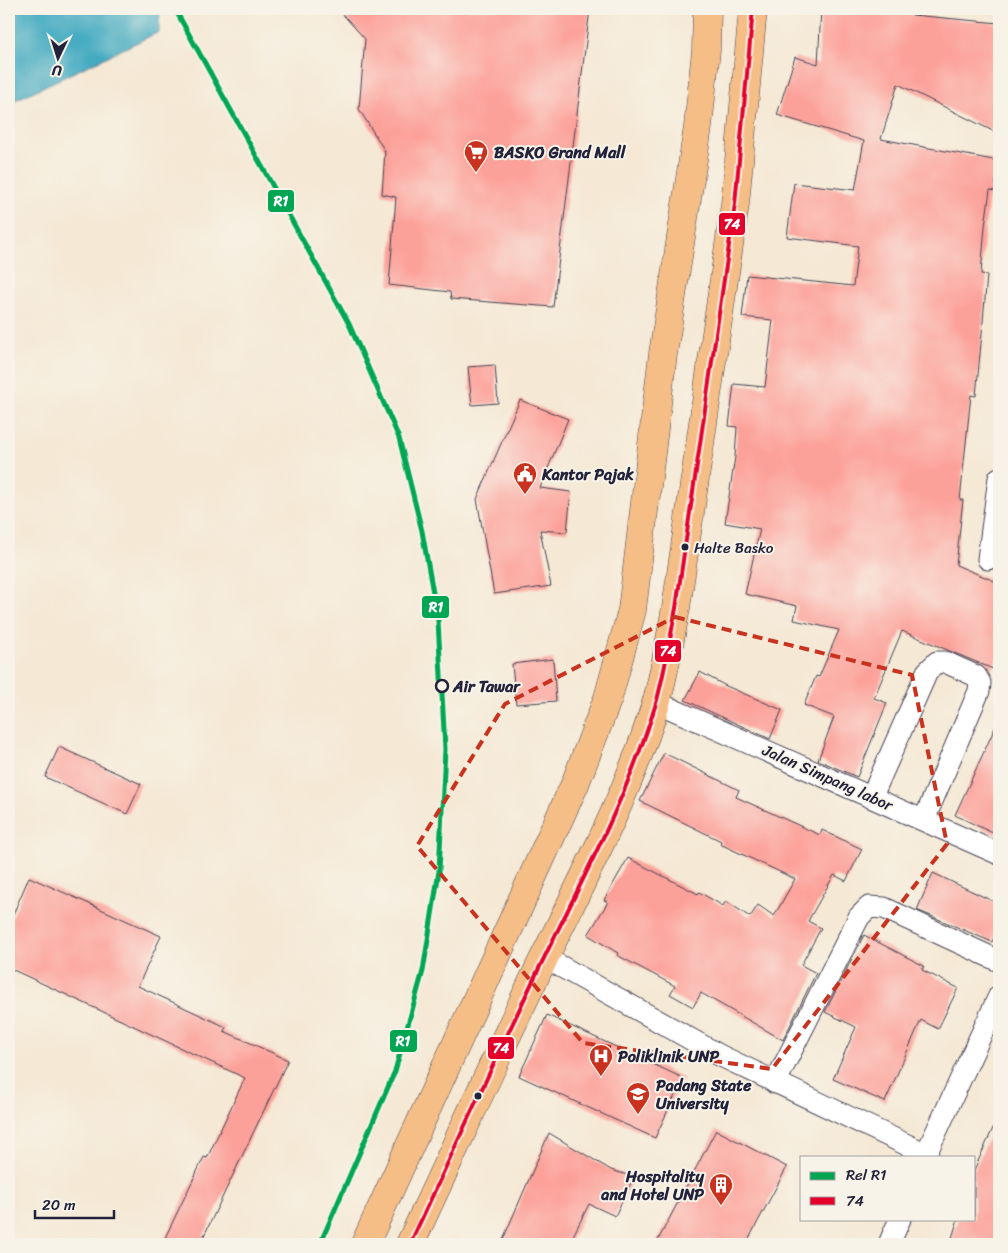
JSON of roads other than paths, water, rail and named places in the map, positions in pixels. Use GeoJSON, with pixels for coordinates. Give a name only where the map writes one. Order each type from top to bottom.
{"type":"FeatureCollection","features":[{"type":"Feature","properties":{"kind":"highway"},"geometry":{"type":"LineString","coordinates":[[365,1244],[575,784],[608,698],[632,610],[663,354],[698,127],[706,50],[707,9]]}},
{"type":"Feature","properties":{"kind":"highway"},"geometry":{"type":"LineString","coordinates":[[410,1244],[544,957],[617,810],[656,702],[665,668],[676,608],[735,204],[753,9]]}},
{"type":"Feature","properties":{"kind":"street"},"geometry":{"type":"LineString","coordinates":[[988,559],[999,478]]}},
{"type":"Feature","properties":{"kind":"street"},"geometry":{"type":"LineString","coordinates":[[872,796],[927,672],[937,662],[945,662],[976,676],[980,683],[979,690],[924,820]]}},
{"type":"Feature","properties":{"kind":"street","name":"Jalan Simpang labor"},"geometry":{"type":"LineString","coordinates":[[656,702],[872,796],[999,854]]}},
{"type":"Feature","properties":{"kind":"street"},"geometry":{"type":"LineString","coordinates":[[775,1083],[859,916],[869,907],[884,908],[999,961]]}},
{"type":"Feature","properties":{"kind":"street"},"geometry":{"type":"LineString","coordinates":[[544,957],[719,1055],[925,1156],[999,996]]}},
{"type":"Feature","properties":{"kind":"street"},"geometry":{"type":"LineString","coordinates":[[889,1244],[900,1220]]}},
{"type":"Feature","properties":{"kind":"water"},"geometry":{"type":"Polygon","coordinates":[[[9,9],[164,9],[160,12],[159,32],[9,103],[9,9]]]}},
{"type":"Feature","properties":{"kind":"rail line","name":"R1"},"geometry":{"type":"LineString","coordinates":[[175,9],[349,324],[399,438],[422,531],[438,621],[445,749],[439,871],[423,971],[395,1071],[320,1244]]}},
{"type":"Feature","properties":{"kind":"place","name":"BASKO Grand Mall"},"geometry":{"type":"Point","coordinates":[476,173]}},
{"type":"Feature","properties":{"kind":"place","name":"Kantor Pajak"},"geometry":{"type":"Point","coordinates":[525,495]}},
{"type":"Feature","properties":{"kind":"place","name":"Halte Basko"},"geometry":{"type":"Point","coordinates":[685,547]}},
{"type":"Feature","properties":{"kind":"place","name":"Air Tawar"},"geometry":{"type":"Point","coordinates":[442,686]}},
{"type":"Feature","properties":{"kind":"place","name":"Poliklinik UNP"},"geometry":{"type":"Point","coordinates":[601,1077]}},
{"type":"Feature","properties":{"kind":"place","name":"Padang State University"},"geometry":{"type":"Point","coordinates":[638,1115]}},
{"type":"Feature","properties":{"kind":"place","name":"Hospitality and Hotel UNP"},"geometry":{"type":"Point","coordinates":[721,1206]}}]}
